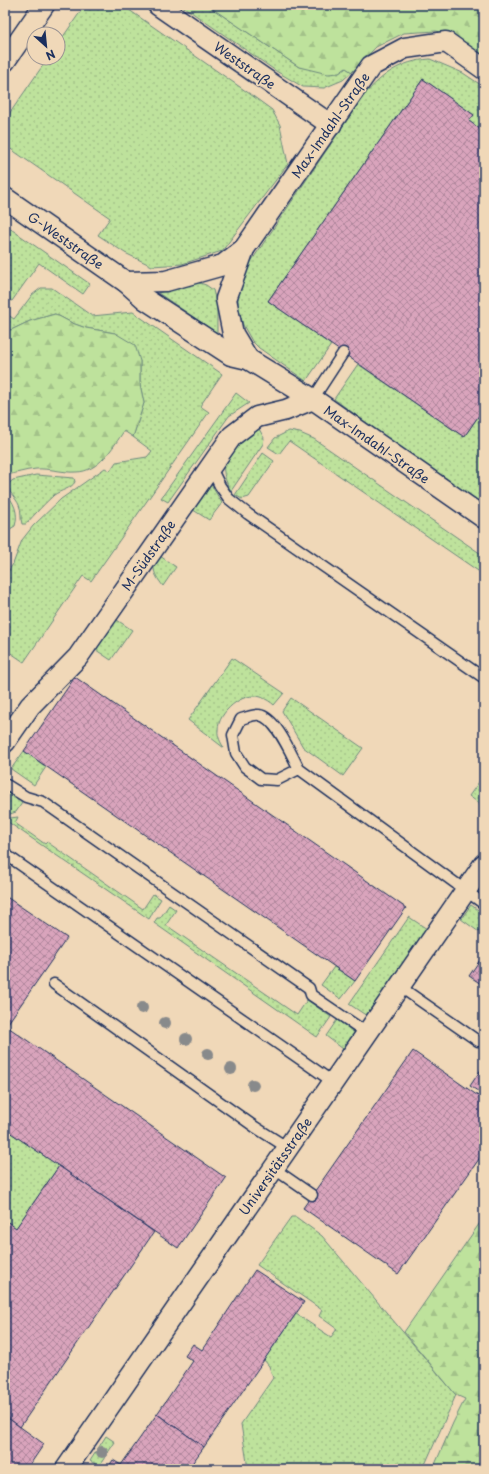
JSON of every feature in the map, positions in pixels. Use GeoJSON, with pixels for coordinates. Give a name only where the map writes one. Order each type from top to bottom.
{"type":"FeatureCollection","features":[{"type":"Feature","properties":{"kind":"street"},"geometry":{"type":"LineString","coordinates":[[7,59],[44,5]]}},
{"type":"Feature","properties":{"kind":"street","name":"Weststraße"},"geometry":{"type":"LineString","coordinates":[[158,5],[331,125]]}},
{"type":"Feature","properties":{"kind":"street","name":"Max-Imdahl-Straße"},"geometry":{"type":"LineString","coordinates":[[248,359],[234,334],[226,299],[244,249],[371,66],[404,48],[446,42],[484,69]]}},
{"type":"Feature","properties":{"kind":"street","name":"G-Weststraße"},"geometry":{"type":"LineString","coordinates":[[5,198],[126,282]]}},
{"type":"Feature","properties":{"kind":"street","name":"Max-Imdahl-Straße"},"geometry":{"type":"LineString","coordinates":[[126,282],[166,281],[223,265],[244,249]]}},
{"type":"Feature","properties":{"kind":"street","name":"Max-Imdahl-Straße"},"geometry":{"type":"LineString","coordinates":[[126,282],[145,299],[231,355],[248,359],[313,399],[484,518]]}},
{"type":"Feature","properties":{"kind":"street","name":"M-Südstraße"},"geometry":{"type":"LineString","coordinates":[[5,742],[30,706],[78,657],[210,465],[232,436],[257,417],[286,410],[313,399]]}},
{"type":"Feature","properties":{"kind":"street","name":"Universitätsstraße"},"geometry":{"type":"LineString","coordinates":[[66,1469],[399,986],[483,867]]}},
{"type":"Feature","properties":{"kind":"lane"},"geometry":{"type":"LineString","coordinates":[[313,399],[343,353]]}},
{"type":"Feature","properties":{"kind":"lane"},"geometry":{"type":"LineString","coordinates":[[210,465],[220,486],[229,499],[248,514],[484,678]]}},
{"type":"Feature","properties":{"kind":"lane"},"geometry":{"type":"LineString","coordinates":[[299,769],[277,780],[261,779],[245,767],[236,753],[233,736],[241,719],[259,715],[270,720],[286,744],[299,769],[484,904]]}},
{"type":"Feature","properties":{"kind":"lane"},"geometry":{"type":"LineString","coordinates":[[5,784],[26,797],[43,802],[309,988],[311,995],[367,1033]]}},
{"type":"Feature","properties":{"kind":"lane"},"geometry":{"type":"LineString","coordinates":[[5,854],[333,1082]]}},
{"type":"Feature","properties":{"kind":"lane"},"geometry":{"type":"LineString","coordinates":[[54,984],[255,1127],[288,1148]]}},
{"type":"Feature","properties":{"kind":"lane"},"geometry":{"type":"LineString","coordinates":[[399,986],[478,1040]]}},
{"type":"Feature","properties":{"kind":"lane"},"geometry":{"type":"LineString","coordinates":[[274,1168],[312,1195]]}},
{"type":"Feature","properties":{"kind":"green space"},"geometry":{"type":"Polygon","coordinates":[[[85,5],[122,5],[272,110],[280,125],[288,164],[222,251],[182,264],[152,266],[125,253],[98,235],[110,218],[5,145],[5,120],[42,66],[66,66],[66,32],[85,5]]]}},
{"type":"Feature","properties":{"kind":"green space"},"geometry":{"type":"Polygon","coordinates":[[[181,5],[207,5],[299,67],[339,73],[346,68],[352,72],[343,80],[324,88],[303,87],[276,71],[181,5]]]}},
{"type":"Feature","properties":{"kind":"green space"},"geometry":{"type":"Polygon","coordinates":[[[207,5],[484,5],[484,56],[453,35],[436,31],[404,33],[376,47],[352,72],[346,68],[339,73],[328,74],[299,67],[207,5]]]}},
{"type":"Feature","properties":{"kind":"green space"},"geometry":{"type":"Polygon","coordinates":[[[430,59],[463,73],[484,87],[484,123],[480,129],[469,121],[474,115],[423,79],[268,301],[331,345],[306,381],[259,348],[252,341],[243,325],[238,307],[238,292],[246,269],[364,95],[378,81],[393,70],[419,60],[430,59]]]}},
{"type":"Feature","properties":{"kind":"green space"},"geometry":{"type":"Polygon","coordinates":[[[5,225],[90,284],[83,294],[39,263],[12,301],[5,297],[5,225]]]}},
{"type":"Feature","properties":{"kind":"green space"},"geometry":{"type":"Polygon","coordinates":[[[196,282],[206,285],[213,290],[217,306],[217,333],[158,293],[196,282]]]}},
{"type":"Feature","properties":{"kind":"green space"},"geometry":{"type":"Polygon","coordinates":[[[41,288],[52,288],[92,316],[133,312],[222,374],[200,406],[209,412],[91,581],[83,576],[24,662],[5,649],[5,576],[13,564],[22,540],[33,526],[61,499],[105,468],[110,471],[116,462],[147,457],[152,451],[133,437],[144,403],[140,384],[140,361],[115,333],[86,328],[72,323],[55,314],[30,321],[11,330],[5,329],[5,313],[14,319],[32,295],[41,288]]]}},
{"type":"Feature","properties":{"kind":"green space"},"geometry":{"type":"Polygon","coordinates":[[[55,314],[72,323],[86,328],[115,333],[135,345],[140,361],[140,384],[144,403],[133,437],[124,431],[104,458],[92,468],[76,472],[36,469],[5,475],[5,329],[11,330],[30,321],[55,314]]]}},
{"type":"Feature","properties":{"kind":"green space"},"geometry":{"type":"Polygon","coordinates":[[[358,364],[464,437],[484,408],[484,509],[334,399],[358,364]]]}},
{"type":"Feature","properties":{"kind":"green space"},"geometry":{"type":"Polygon","coordinates":[[[236,393],[249,403],[229,416],[168,502],[161,498],[236,393]]]}},
{"type":"Feature","properties":{"kind":"green space"},"geometry":{"type":"Polygon","coordinates":[[[258,427],[264,438],[263,444],[231,491],[226,480],[224,470],[228,453],[233,446],[258,427]]]}},
{"type":"Feature","properties":{"kind":"green space"},"geometry":{"type":"Polygon","coordinates":[[[289,431],[300,433],[314,439],[484,556],[484,575],[289,441],[279,454],[268,447],[275,438],[289,431]]]}},
{"type":"Feature","properties":{"kind":"green space"},"geometry":{"type":"Polygon","coordinates":[[[263,453],[274,461],[249,497],[242,499],[235,495],[263,453]]]}},
{"type":"Feature","properties":{"kind":"green space"},"geometry":{"type":"Polygon","coordinates":[[[36,475],[74,478],[75,482],[71,486],[54,495],[26,524],[22,524],[20,507],[9,491],[7,485],[13,480],[36,475]]]}},
{"type":"Feature","properties":{"kind":"green space"},"geometry":{"type":"Polygon","coordinates":[[[209,481],[222,503],[209,520],[190,508],[209,481]]]}},
{"type":"Feature","properties":{"kind":"green space"},"geometry":{"type":"Polygon","coordinates":[[[5,492],[11,500],[16,512],[15,526],[10,529],[5,528],[5,492]]]}},
{"type":"Feature","properties":{"kind":"green space"},"geometry":{"type":"Polygon","coordinates":[[[157,554],[176,567],[163,586],[154,571],[154,564],[157,554]]]}},
{"type":"Feature","properties":{"kind":"green space"},"geometry":{"type":"Polygon","coordinates":[[[114,618],[132,630],[111,660],[93,648],[114,618]]]}},
{"type":"Feature","properties":{"kind":"green space"},"geometry":{"type":"Polygon","coordinates":[[[232,658],[284,693],[274,705],[261,697],[254,696],[239,700],[233,704],[222,716],[219,723],[218,735],[224,748],[188,720],[232,658]]]}},
{"type":"Feature","properties":{"kind":"green space"},"geometry":{"type":"Polygon","coordinates":[[[291,698],[363,748],[343,776],[303,747],[282,711],[291,698]]]}},
{"type":"Feature","properties":{"kind":"green space"},"geometry":{"type":"Polygon","coordinates":[[[24,751],[46,767],[34,785],[11,769],[24,751]]]}},
{"type":"Feature","properties":{"kind":"green space"},"geometry":{"type":"Polygon","coordinates":[[[484,775],[484,798],[480,804],[469,796],[484,775]]]}},
{"type":"Feature","properties":{"kind":"green space"},"geometry":{"type":"Polygon","coordinates":[[[5,791],[22,803],[16,812],[10,814],[5,820],[5,791]]]}},
{"type":"Feature","properties":{"kind":"green space"},"geometry":{"type":"Polygon","coordinates":[[[18,817],[15,823],[45,844],[47,842],[143,909],[153,894],[161,899],[149,919],[8,822],[10,818],[18,817]]]}},
{"type":"Feature","properties":{"kind":"green space"},"geometry":{"type":"Polygon","coordinates":[[[169,905],[176,910],[166,925],[297,1015],[307,1000],[331,1017],[317,1037],[154,923],[157,918],[160,918],[169,905]]]}},
{"type":"Feature","properties":{"kind":"green space"},"geometry":{"type":"Polygon","coordinates":[[[471,905],[484,914],[484,925],[479,932],[461,919],[471,905]]]}},
{"type":"Feature","properties":{"kind":"green space"},"geometry":{"type":"Polygon","coordinates":[[[409,917],[427,929],[367,1016],[349,1004],[409,917]]]}},
{"type":"Feature","properties":{"kind":"green space"},"geometry":{"type":"Polygon","coordinates":[[[334,967],[355,981],[341,999],[321,985],[334,967]]]}},
{"type":"Feature","properties":{"kind":"green space"},"geometry":{"type":"Polygon","coordinates":[[[337,1020],[355,1033],[343,1049],[326,1036],[337,1020]]]}},
{"type":"Feature","properties":{"kind":"green space"},"geometry":{"type":"Polygon","coordinates":[[[5,1129],[59,1166],[16,1228],[5,1220],[5,1129]]]}},
{"type":"Feature","properties":{"kind":"green space"},"geometry":{"type":"Polygon","coordinates":[[[291,1217],[296,1217],[322,1236],[456,1395],[423,1469],[248,1469],[241,1424],[273,1378],[269,1366],[264,1360],[296,1314],[331,1337],[337,1329],[319,1316],[322,1310],[257,1265],[291,1217]]]}},
{"type":"Feature","properties":{"kind":"green space"},"geometry":{"type":"Polygon","coordinates":[[[484,1217],[484,1469],[433,1469],[465,1399],[456,1395],[404,1332],[484,1217]]]}},
{"type":"Feature","properties":{"kind":"green space"},"geometry":{"type":"Polygon","coordinates":[[[106,1436],[115,1442],[99,1466],[90,1461],[106,1436]]]}},
{"type":"Feature","properties":{"kind":"building"},"geometry":{"type":"Polygon","coordinates":[[[423,79],[474,115],[469,121],[484,132],[484,408],[464,437],[268,301],[423,79]]]}},
{"type":"Feature","properties":{"kind":"building"},"geometry":{"type":"Polygon","coordinates":[[[75,677],[406,908],[355,981],[24,751],[75,677]]]}},
{"type":"Feature","properties":{"kind":"building"},"geometry":{"type":"Polygon","coordinates":[[[5,896],[67,938],[6,1026],[5,1025],[5,896]]]}},
{"type":"Feature","properties":{"kind":"building"},"geometry":{"type":"Polygon","coordinates":[[[484,954],[484,986],[469,976],[484,954]]]}},
{"type":"Feature","properties":{"kind":"building"},"geometry":{"type":"Polygon","coordinates":[[[5,1025],[226,1178],[178,1248],[5,1129],[5,1025]]]}},
{"type":"Feature","properties":{"kind":"building"},"geometry":{"type":"Polygon","coordinates":[[[413,1051],[484,1100],[484,1152],[398,1274],[303,1208],[413,1051]]]}},
{"type":"Feature","properties":{"kind":"building"},"geometry":{"type":"Polygon","coordinates":[[[484,1065],[484,1095],[470,1086],[484,1065]]]}},
{"type":"Feature","properties":{"kind":"building"},"geometry":{"type":"Polygon","coordinates":[[[59,1166],[154,1232],[20,1427],[5,1416],[5,1220],[16,1228],[59,1166]]]}},
{"type":"Feature","properties":{"kind":"building"},"geometry":{"type":"Polygon","coordinates":[[[255,1270],[304,1302],[204,1447],[157,1414],[193,1361],[185,1356],[193,1344],[202,1350],[255,1270]]]}},
{"type":"Feature","properties":{"kind":"building"},"geometry":{"type":"Polygon","coordinates":[[[157,1414],[204,1447],[188,1469],[107,1469],[113,1460],[121,1465],[157,1414]]]}},
{"type":"Feature","properties":{"kind":"building"},"geometry":{"type":"Polygon","coordinates":[[[5,1416],[44,1444],[27,1469],[5,1469],[5,1416]]]}}]}
